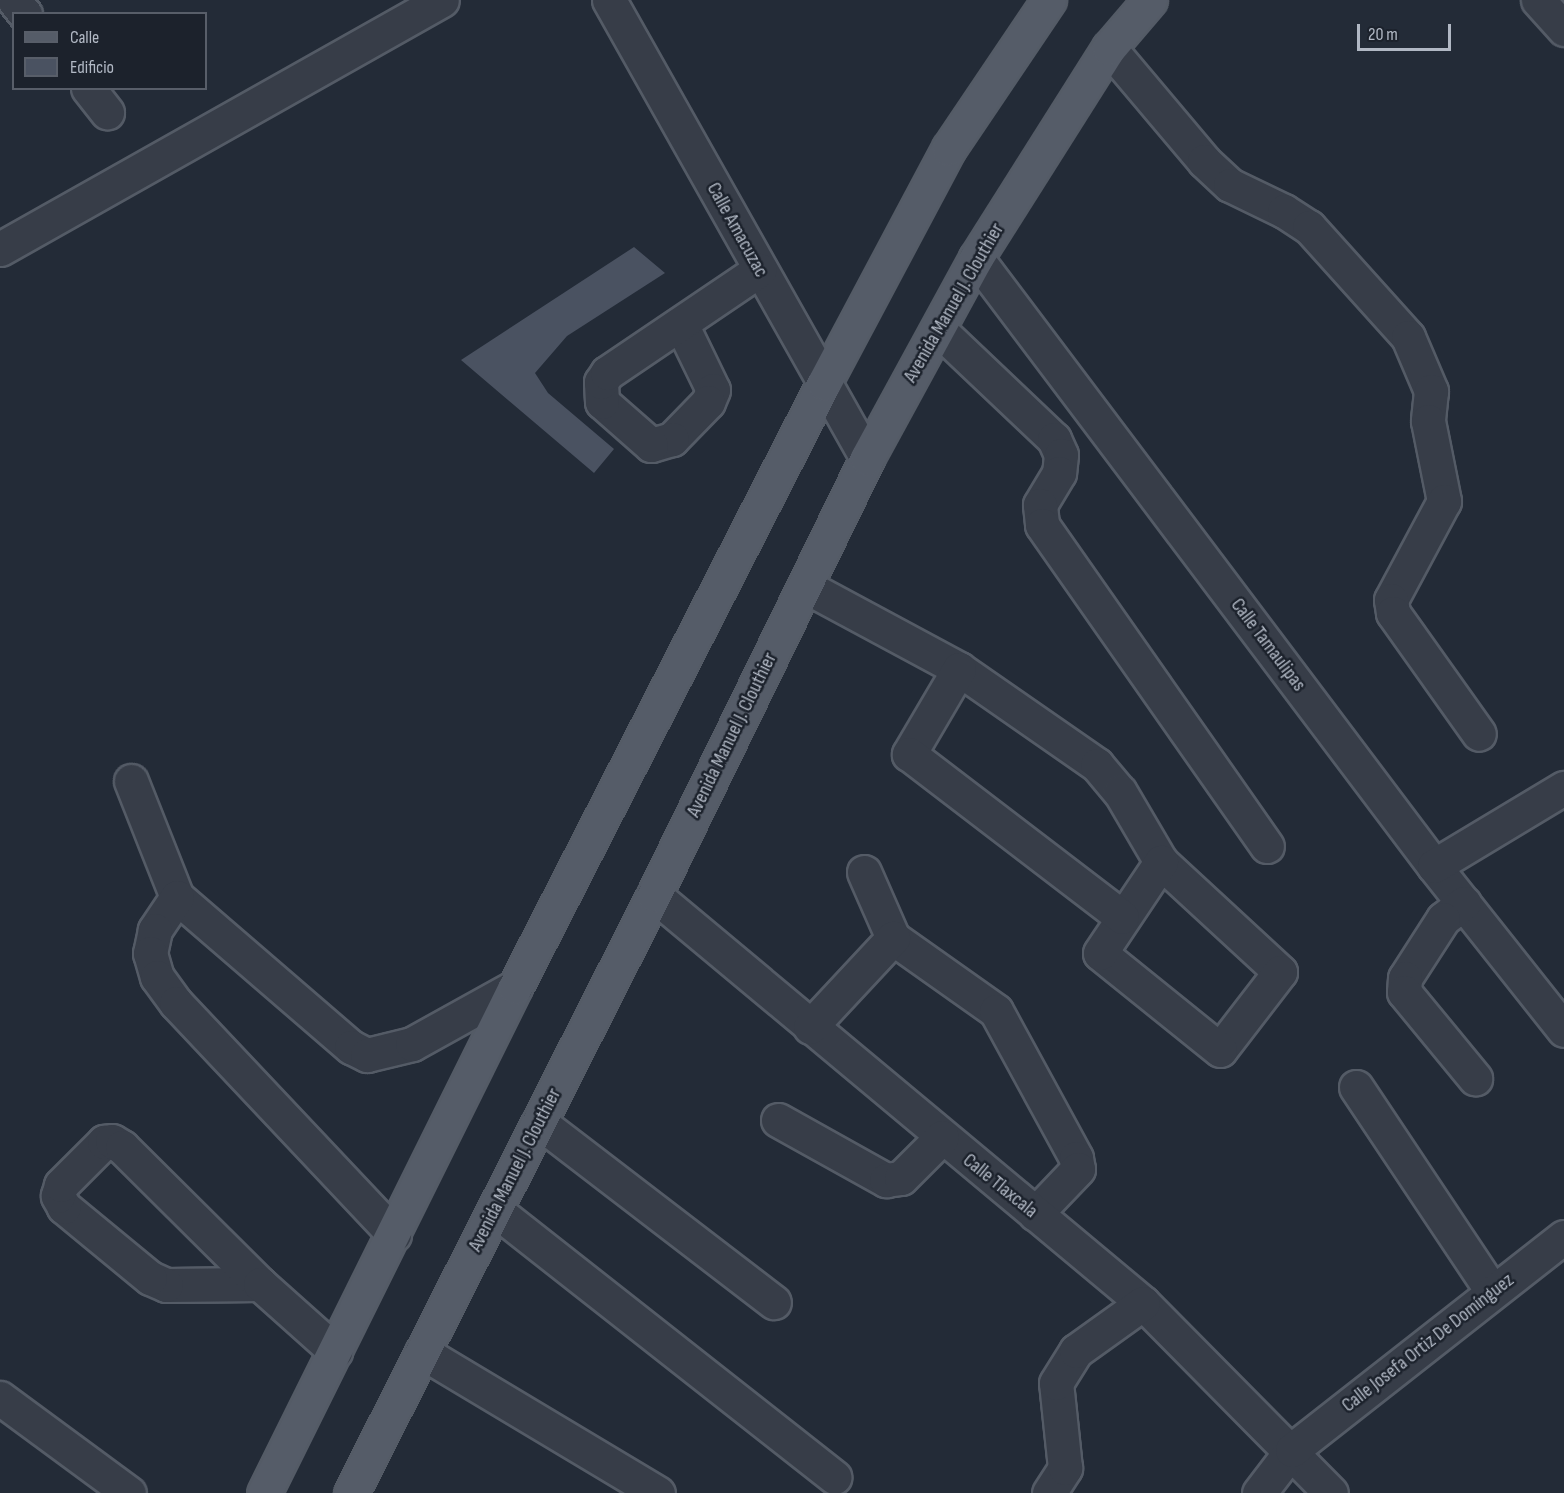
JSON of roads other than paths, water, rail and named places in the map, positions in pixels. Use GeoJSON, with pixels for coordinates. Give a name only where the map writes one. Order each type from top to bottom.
{"type":"FeatureCollection","features":[{"type":"Feature","properties":{"kind":"main road"},"geometry":{"type":"LineString","coordinates":[[264,1493],[515,987],[824,383],[949,148],[1049,0]]}},
{"type":"Feature","properties":{"kind":"main road","name":"Avenida Manuel J. Clouthier"},"geometry":{"type":"LineString","coordinates":[[351,1493],[654,896],[867,458],[976,258],[1110,48],[1150,0]]}},
{"type":"Feature","properties":{"kind":"street"},"geometry":{"type":"LineString","coordinates":[[14,0],[23,12]]}},
{"type":"Feature","properties":{"kind":"street"},"geometry":{"type":"LineString","coordinates":[[0,249],[442,0]]}},
{"type":"Feature","properties":{"kind":"street","name":"Calle Amacuzac"},"geometry":{"type":"LineString","coordinates":[[609,0],[759,270],[867,458]]}},
{"type":"Feature","properties":{"kind":"street"},"geometry":{"type":"LineString","coordinates":[[1538,0],[1564,29]]}},
{"type":"Feature","properties":{"kind":"street"},"geometry":{"type":"LineString","coordinates":[[1110,48],[1204,161],[1230,185],[1309,227],[1408,337],[1431,391],[1428,421],[1444,501],[1391,600],[1393,613],[1479,734]]}},
{"type":"Feature","properties":{"kind":"street","name":"Calle Tamaulipas"},"geometry":{"type":"LineString","coordinates":[[976,258],[1434,866],[1564,1030]]}},
{"type":"Feature","properties":{"kind":"street"},"geometry":{"type":"LineString","coordinates":[[681,324],[759,270]]}},
{"type":"Feature","properties":{"kind":"street"},"geometry":{"type":"LineString","coordinates":[[938,329],[1054,439],[1061,455],[1059,473],[1040,505],[1042,525],[1267,846]]}},
{"type":"Feature","properties":{"kind":"street"},"geometry":{"type":"LineString","coordinates":[[805,586],[959,669],[1097,765],[1120,792],[1161,862],[1280,972],[1220,1050],[1100,953],[1161,862]]}},
{"type":"Feature","properties":{"kind":"street"},"geometry":{"type":"LineString","coordinates":[[959,669],[909,754],[1122,917]]}},
{"type":"Feature","properties":{"kind":"street"},"geometry":{"type":"LineString","coordinates":[[131,781],[177,897],[351,1047],[367,1055],[412,1044],[515,987]]}},
{"type":"Feature","properties":{"kind":"street"},"geometry":{"type":"LineString","coordinates":[[1434,866],[1564,788]]}},
{"type":"Feature","properties":{"kind":"street"},"geometry":{"type":"LineString","coordinates":[[864,872],[892,938],[996,1011],[1076,1158],[1078,1169],[1035,1214]]}},
{"type":"Feature","properties":{"kind":"street","name":"Calle Tlaxcala"},"geometry":{"type":"LineString","coordinates":[[654,896],[1143,1303],[1292,1450],[1331,1493]]}},
{"type":"Feature","properties":{"kind":"street"},"geometry":{"type":"LineString","coordinates":[[177,897],[155,930],[150,953],[157,977],[176,1003],[394,1234]]}},
{"type":"Feature","properties":{"kind":"street"},"geometry":{"type":"LineString","coordinates":[[1464,903],[1443,919],[1405,978],[1404,992],[1475,1078]]}},
{"type":"Feature","properties":{"kind":"street"},"geometry":{"type":"LineString","coordinates":[[810,1027],[892,938]]}},
{"type":"Feature","properties":{"kind":"street"},"geometry":{"type":"LineString","coordinates":[[1356,1087],[1492,1291]]}},
{"type":"Feature","properties":{"kind":"street"},"geometry":{"type":"LineString","coordinates":[[778,1120],[886,1180],[901,1178],[942,1137]]}},
{"type":"Feature","properties":{"kind":"street"},"geometry":{"type":"LineString","coordinates":[[539,1122],[774,1302]]}},
{"type":"Feature","properties":{"kind":"street"},"geometry":{"type":"LineString","coordinates":[[260,1284],[166,1285],[150,1278],[64,1207],[58,1196],[61,1185],[104,1142],[112,1141],[260,1284],[335,1351]]}},
{"type":"Feature","properties":{"kind":"street"},"geometry":{"type":"LineString","coordinates":[[495,1210],[834,1477]]}},
{"type":"Feature","properties":{"kind":"street","name":"Calle Josefa Ortiz De Domínguez"},"geometry":{"type":"LineString","coordinates":[[1259,1493],[1292,1450],[1492,1291],[1564,1237]]}},
{"type":"Feature","properties":{"kind":"street"},"geometry":{"type":"LineString","coordinates":[[1049,1493],[1065,1468],[1056,1383],[1076,1351],[1143,1303]]}},
{"type":"Feature","properties":{"kind":"street"},"geometry":{"type":"LineString","coordinates":[[422,1352],[658,1493]]}},
{"type":"Feature","properties":{"kind":"street"},"geometry":{"type":"LineString","coordinates":[[0,1398],[129,1493]]}}]}
